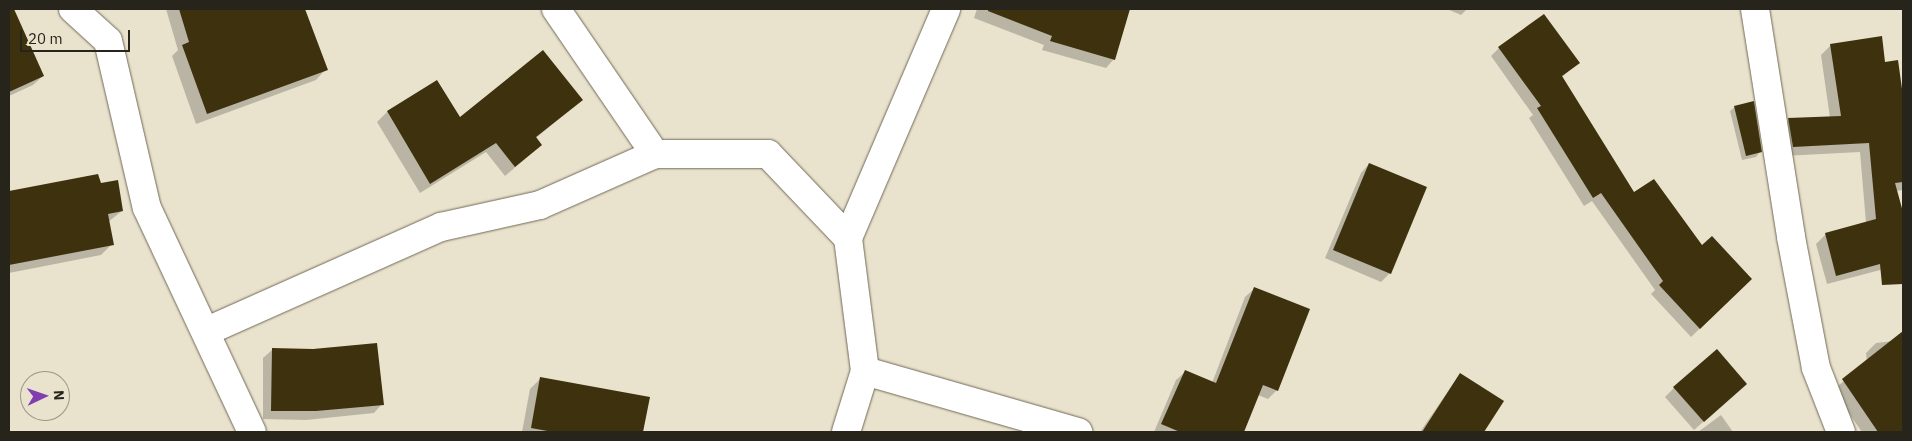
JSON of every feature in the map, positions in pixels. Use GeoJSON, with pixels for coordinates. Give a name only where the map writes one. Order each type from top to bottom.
{"type":"FeatureCollection","features":[{"type":"Feature","properties":{"kind":"street"},"geometry":{"type":"LineString","coordinates":[[73,9],[108,41],[147,208],[207,330],[252,432]]}},
{"type":"Feature","properties":{"kind":"street"},"geometry":{"type":"LineString","coordinates":[[556,9],[655,154]]}},
{"type":"Feature","properties":{"kind":"street"},"geometry":{"type":"LineString","coordinates":[[846,432],[864,371],[848,238],[946,9]]}},
{"type":"Feature","properties":{"kind":"street"},"geometry":{"type":"LineString","coordinates":[[1755,9],[1791,236],[1814,359],[1841,432]]}},
{"type":"Feature","properties":{"kind":"street"},"geometry":{"type":"LineString","coordinates":[[207,330],[441,227],[540,205],[655,154],[768,154],[848,238]]}},
{"type":"Feature","properties":{"kind":"street"},"geometry":{"type":"LineString","coordinates":[[864,371],[1078,432]]}},
{"type":"Feature","properties":{"kind":"building"},"geometry":{"type":"Polygon","coordinates":[[[9,9],[14,9],[44,76],[9,92],[9,9]]]}},
{"type":"Feature","properties":{"kind":"building"},"geometry":{"type":"Polygon","coordinates":[[[179,9],[305,9],[328,70],[207,114],[182,45],[189,42],[179,9]]]}},
{"type":"Feature","properties":{"kind":"building"},"geometry":{"type":"Polygon","coordinates":[[[988,9],[1130,9],[1115,60],[1050,41],[1052,36],[988,11],[988,9]]]}},
{"type":"Feature","properties":{"kind":"building"},"geometry":{"type":"Polygon","coordinates":[[[1544,14],[1580,63],[1562,76],[1634,192],[1654,179],[1702,245],[1712,236],[1752,279],[1700,329],[1659,285],[1663,281],[1601,193],[1593,198],[1537,108],[1541,106],[1498,47],[1544,14]]]}},
{"type":"Feature","properties":{"kind":"building"},"geometry":{"type":"Polygon","coordinates":[[[1882,36],[1885,62],[1898,60],[1903,96],[1903,182],[1895,183],[1903,212],[1903,284],[1882,285],[1880,264],[1836,276],[1825,233],[1876,219],[1869,143],[1793,147],[1788,118],[1841,116],[1830,44],[1882,36]]]}},
{"type":"Feature","properties":{"kind":"building"},"geometry":{"type":"Polygon","coordinates":[[[543,50],[583,100],[536,137],[542,145],[515,167],[496,143],[430,184],[387,111],[437,80],[460,117],[543,50]]]}},
{"type":"Feature","properties":{"kind":"building"},"geometry":{"type":"Polygon","coordinates":[[[1754,101],[1762,152],[1746,156],[1734,106],[1754,101]]]}},
{"type":"Feature","properties":{"kind":"building"},"geometry":{"type":"Polygon","coordinates":[[[1369,163],[1427,187],[1391,274],[1333,250],[1369,163]]]}},
{"type":"Feature","properties":{"kind":"building"},"geometry":{"type":"Polygon","coordinates":[[[98,174],[101,183],[118,180],[123,211],[108,214],[114,245],[9,265],[9,191],[98,174]]]}},
{"type":"Feature","properties":{"kind":"building"},"geometry":{"type":"Polygon","coordinates":[[[1254,287],[1310,309],[1278,391],[1263,385],[1244,432],[1180,432],[1161,424],[1185,370],[1216,383],[1254,287]]]}},
{"type":"Feature","properties":{"kind":"building"},"geometry":{"type":"Polygon","coordinates":[[[1903,331],[1903,432],[1878,432],[1842,379],[1903,331]]]}},
{"type":"Feature","properties":{"kind":"building"},"geometry":{"type":"Polygon","coordinates":[[[377,343],[384,405],[316,411],[271,411],[272,348],[313,349],[377,343]]]}},
{"type":"Feature","properties":{"kind":"building"},"geometry":{"type":"Polygon","coordinates":[[[1717,349],[1747,384],[1704,422],[1673,387],[1717,349]]]}},
{"type":"Feature","properties":{"kind":"building"},"geometry":{"type":"Polygon","coordinates":[[[1460,373],[1504,401],[1484,432],[1422,432],[1460,373]]]}},
{"type":"Feature","properties":{"kind":"building"},"geometry":{"type":"Polygon","coordinates":[[[540,377],[650,397],[643,432],[553,432],[531,428],[540,377]]]}}]}
